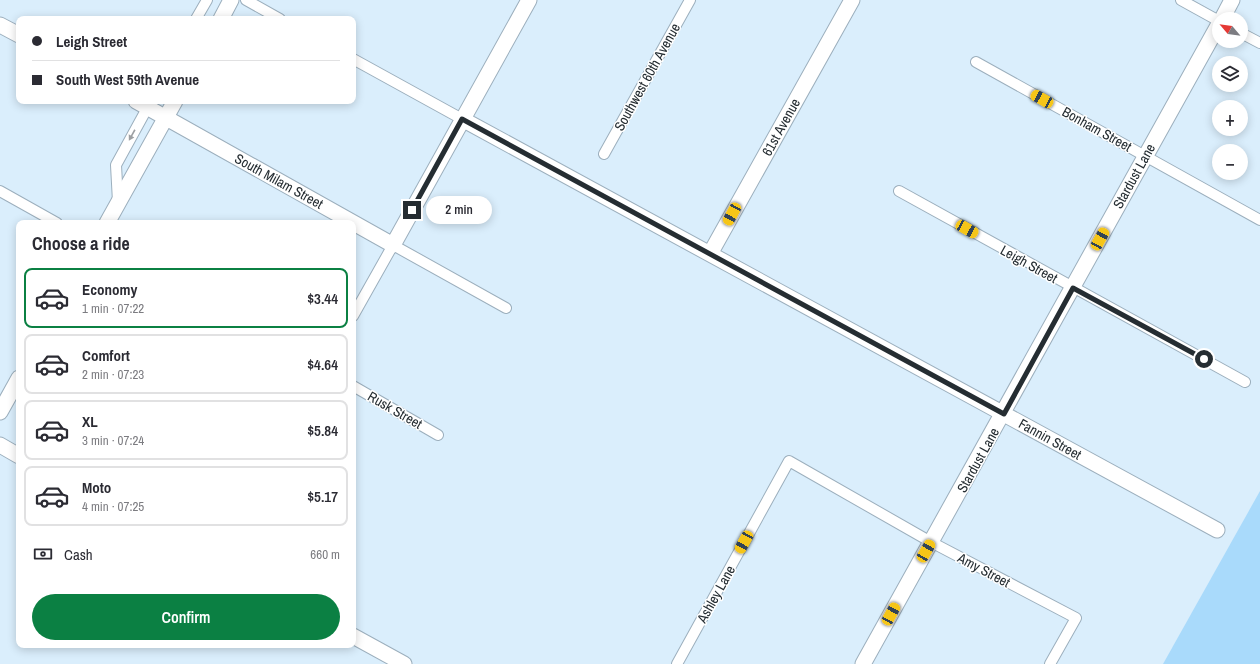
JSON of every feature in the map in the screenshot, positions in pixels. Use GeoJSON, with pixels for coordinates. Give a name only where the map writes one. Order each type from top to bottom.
{"type":"FeatureCollection","features":[{"type":"Feature","properties":{"kind":"street"},"geometry":{"type":"LineString","coordinates":[[198,16],[207,0]]}},
{"type":"Feature","properties":{"kind":"street"},"geometry":{"type":"LineString","coordinates":[[223,16],[231,0]]}},
{"type":"Feature","properties":{"kind":"street"},"geometry":{"type":"LineString","coordinates":[[246,0],[275,16]]}},
{"type":"Feature","properties":{"kind":"street"},"geometry":{"type":"LineString","coordinates":[[356,311],[529,0]]}},
{"type":"Feature","properties":{"kind":"street","name":"Southwest 60th Avenue"},"geometry":{"type":"LineString","coordinates":[[604,154],[690,0]]}},
{"type":"Feature","properties":{"kind":"street"},"geometry":{"type":"LineString","coordinates":[[1181,0],[1212,17]]}},
{"type":"Feature","properties":{"kind":"street"},"geometry":{"type":"LineString","coordinates":[[1226,12],[1232,0]]}},
{"type":"Feature","properties":{"kind":"street","name":"61st Avenue"},"geometry":{"type":"LineString","coordinates":[[710,254],[848,1]]}},
{"type":"Feature","properties":{"kind":"street"},"geometry":{"type":"LineString","coordinates":[[0,25],[16,33]]}},
{"type":"Feature","properties":{"kind":"street","name":"Stardust Lane"},"geometry":{"type":"LineString","coordinates":[[863,664],[1004,414],[1212,36]]}},
{"type":"Feature","properties":{"kind":"street"},"geometry":{"type":"LineString","coordinates":[[1248,37],[1260,43]]}},
{"type":"Feature","properties":{"kind":"street"},"geometry":{"type":"LineString","coordinates":[[356,61],[462,119]]}},
{"type":"Feature","properties":{"kind":"street","name":"Bonham Street"},"geometry":{"type":"LineString","coordinates":[[976,62],[1260,220]]}},
{"type":"Feature","properties":{"kind":"street"},"geometry":{"type":"LineString","coordinates":[[118,203],[116,165],[145,104]]}},
{"type":"Feature","properties":{"kind":"street","name":"South Milam Street"},"geometry":{"type":"LineString","coordinates":[[146,104],[166,118],[350,220]]}},
{"type":"Feature","properties":{"kind":"street"},"geometry":{"type":"LineString","coordinates":[[109,220],[173,104]]}},
{"type":"Feature","properties":{"kind":"street","name":"Fannin Street"},"geometry":{"type":"LineString","coordinates":[[462,119],[1217,530]]}},
{"type":"Feature","properties":{"kind":"street"},"geometry":{"type":"LineString","coordinates":[[0,191],[52,220]]}},
{"type":"Feature","properties":{"kind":"street","name":"Leigh Street"},"geometry":{"type":"LineString","coordinates":[[899,191],[1245,382]]}},
{"type":"Feature","properties":{"kind":"street","name":"South Milam Street"},"geometry":{"type":"LineString","coordinates":[[356,223],[506,308]]}},
{"type":"Feature","properties":{"kind":"street"},"geometry":{"type":"LineString","coordinates":[[0,412],[16,383]]}},
{"type":"Feature","properties":{"kind":"street","name":"Rusk Street"},"geometry":{"type":"LineString","coordinates":[[356,388],[438,435]]}},
{"type":"Feature","properties":{"kind":"street"},"geometry":{"type":"LineString","coordinates":[[0,445],[16,454]]}},
{"type":"Feature","properties":{"kind":"street","name":"Amy Street"},"geometry":{"type":"LineString","coordinates":[[789,461],[932,542],[1076,618],[1050,664]]}},
{"type":"Feature","properties":{"kind":"street","name":"Ashley Lane"},"geometry":{"type":"LineString","coordinates":[[677,664],[789,461]]}},
{"type":"Feature","properties":{"kind":"street"},"geometry":{"type":"LineString","coordinates":[[356,638],[404,664]]}},
{"type":"Feature","properties":{"kind":"shaded area"},"geometry":{"type":"Polygon","coordinates":[[[1260,491],[1260,664],[1163,664],[1260,491]]]}},
{"type":"Feature","properties":{"kind":"route"},"geometry":{"type":"LineString","coordinates":[[412,210],[462,119],[1004,414],[1073,288],[1204,359]]}}]}
